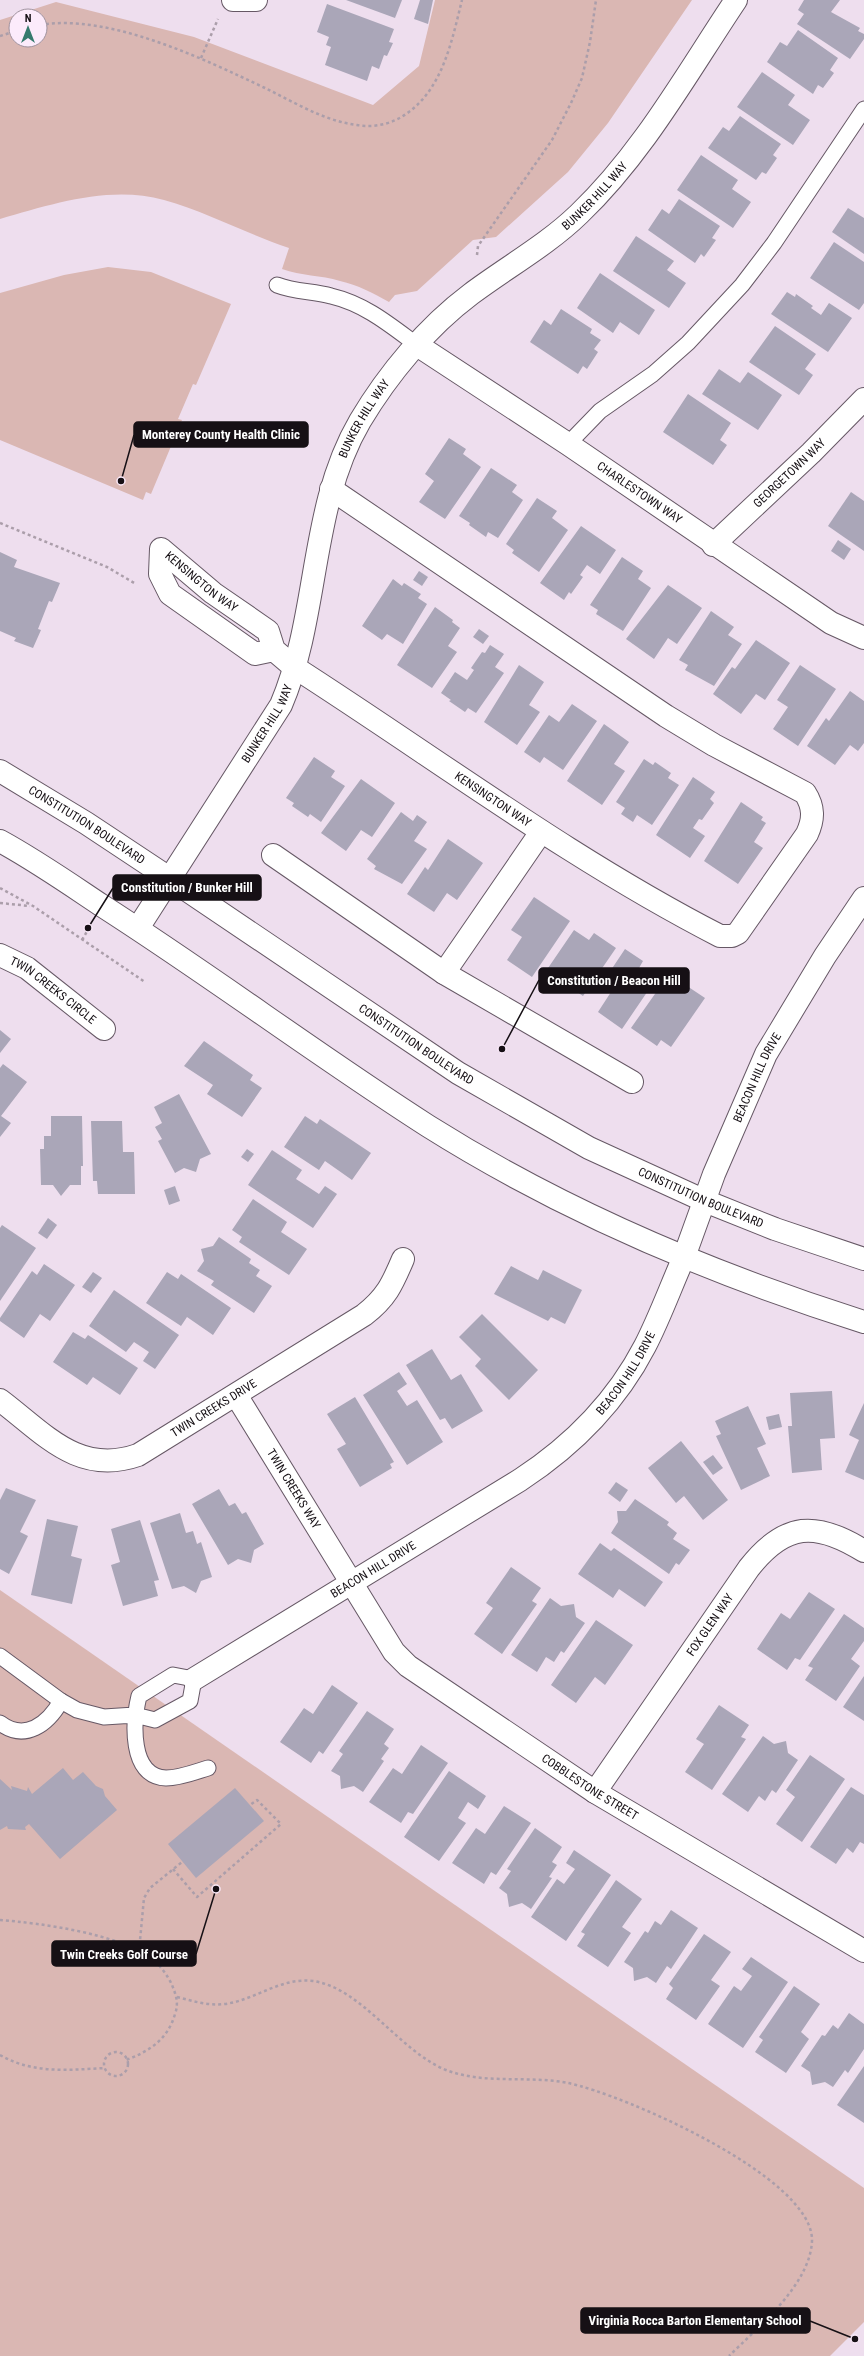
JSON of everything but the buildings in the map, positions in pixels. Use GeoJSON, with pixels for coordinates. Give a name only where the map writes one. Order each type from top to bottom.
{"type":"FeatureCollection","features":[{"type":"Feature","properties":{"kind":"street"},"geometry":{"type":"LineString","coordinates":[[226,7],[256,0]]}},
{"type":"Feature","properties":{"kind":"street","name":"BUNKER HILL WAY"},"geometry":{"type":"LineString","coordinates":[[138,928],[169,878],[273,720],[288,689],[294,667],[322,525],[331,489],[345,450],[360,421],[380,390],[417,345],[468,296],[552,237],[603,190],[636,150],[736,0]]}},
{"type":"Feature","properties":{"kind":"street","name":"CHARLESTOWN WAY"},"geometry":{"type":"LineString","coordinates":[[417,345],[568,444],[713,545],[831,624],[864,638]]}},
{"type":"Feature","properties":{"kind":"street","name":"GEORGETOWN WAY"},"geometry":{"type":"LineString","coordinates":[[713,545],[817,447],[864,399]]}},
{"type":"Feature","properties":{"kind":"street","name":"KENSINGTON WAY"},"geometry":{"type":"LineString","coordinates":[[274,650],[255,654],[170,594],[160,574],[161,549],[208,589],[268,631],[274,650],[294,667],[541,832],[611,876],[720,936],[732,936],[738,932],[807,834],[811,826],[812,807],[805,793],[714,745],[666,716],[331,489]]}},
{"type":"Feature","properties":{"kind":"street","name":"CONSTITUTION BOULEVARD"},"geometry":{"type":"LineString","coordinates":[[0,771],[80,819],[458,1073],[589,1148],[705,1201],[775,1229],[864,1259]]}},
{"type":"Feature","properties":{"kind":"street"},"geometry":{"type":"LineString","coordinates":[[444,973],[541,832]]}},
{"type":"Feature","properties":{"kind":"street"},"geometry":{"type":"LineString","coordinates":[[0,841],[138,928],[429,1126],[517,1177],[598,1218],[684,1257],[809,1305],[864,1322]]}},
{"type":"Feature","properties":{"kind":"street"},"geometry":{"type":"LineString","coordinates":[[273,855],[444,973],[632,1082]]}},
{"type":"Feature","properties":{"kind":"street","name":"BEACON HILL DRIVE"},"geometry":{"type":"LineString","coordinates":[[194,1679],[520,1480],[570,1444],[595,1418],[623,1381],[645,1347],[684,1257],[743,1105],[766,1054],[825,956],[864,898]]}},
{"type":"Feature","properties":{"kind":"street","name":"TWIN CREEKS CIRCLE"},"geometry":{"type":"LineString","coordinates":[[0,955],[27,968],[104,1029]]}},
{"type":"Feature","properties":{"kind":"street","name":"TWIN CREEKS DRIVE"},"geometry":{"type":"LineString","coordinates":[[0,1400],[73,1454],[89,1460],[109,1461],[128,1459],[144,1452],[364,1315],[379,1304],[391,1289],[403,1259]]}},
{"type":"Feature","properties":{"kind":"street","name":"TWIN CREEKS WAY"},"geometry":{"type":"LineString","coordinates":[[236,1395],[351,1582]]}},
{"type":"Feature","properties":{"kind":"street","name":"FOX GLEN WAY"},"geometry":{"type":"LineString","coordinates":[[595,1792],[749,1568],[772,1543],[798,1531],[813,1531],[830,1533],[846,1540],[864,1551]]}},
{"type":"Feature","properties":{"kind":"street","name":"COBBLESTONE STREET"},"geometry":{"type":"LineString","coordinates":[[351,1582],[394,1652],[408,1666],[595,1792],[864,1951]]}},
{"type":"Feature","properties":{"kind":"lane"},"geometry":{"type":"LineString","coordinates":[[568,444],[600,411],[653,374],[688,343],[742,285],[774,243],[864,109]]}},
{"type":"Feature","properties":{"kind":"lane"},"geometry":{"type":"LineString","coordinates":[[277,285],[292,291],[330,295],[354,303],[374,313],[417,345]]}},
{"type":"Feature","properties":{"kind":"lane"},"geometry":{"type":"LineString","coordinates":[[2,1663],[61,1702],[77,1710],[104,1717],[135,1715],[155,1720],[190,1701],[194,1679],[173,1675],[139,1696],[135,1715],[137,1746],[148,1772],[159,1777],[174,1778],[208,1768]]}},
{"type":"Feature","properties":{"kind":"lane"},"geometry":{"type":"LineString","coordinates":[[0,1723],[16,1731],[34,1730],[50,1718],[61,1702]]}},
{"type":"Feature","properties":{"kind":"path"},"geometry":{"type":"LineString","coordinates":[[48,25],[70,24],[98,27],[171,46],[330,118],[356,125],[383,124],[396,121],[407,114],[433,84],[452,41],[462,0]]}},
{"type":"Feature","properties":{"kind":"path"},"geometry":{"type":"LineString","coordinates":[[477,255],[478,246],[524,178],[552,140],[582,78],[590,42],[596,0]]}},
{"type":"Feature","properties":{"kind":"path"},"geometry":{"type":"LineString","coordinates":[[201,59],[226,7]]}},
{"type":"Feature","properties":{"kind":"path"},"geometry":{"type":"LineString","coordinates":[[0,523],[106,568],[141,588]]}},
{"type":"Feature","properties":{"kind":"path"},"geometry":{"type":"LineString","coordinates":[[0,888],[33,906],[145,982]]}},
{"type":"Feature","properties":{"kind":"path"},"geometry":{"type":"LineString","coordinates":[[0,903],[33,906]]}},
{"type":"Feature","properties":{"kind":"path"},"geometry":{"type":"LineString","coordinates":[[173,1869],[197,1897],[281,1824],[257,1800],[250,1805]]}},
{"type":"Feature","properties":{"kind":"path"},"geometry":{"type":"LineString","coordinates":[[139,1951],[144,1898],[150,1888],[182,1862]]}},
{"type":"Feature","properties":{"kind":"path"},"geometry":{"type":"LineString","coordinates":[[0,1920],[60,1927],[100,1937],[139,1951],[158,1965],[169,1979],[177,1997],[176,2012],[165,2035],[146,2051],[126,2060]]}},
{"type":"Feature","properties":{"kind":"path"},"geometry":{"type":"LineString","coordinates":[[177,1997],[204,2004],[224,2004],[287,1983],[310,1981],[322,1983],[356,2002],[414,2051],[447,2070],[479,2078],[549,2080],[581,2086],[677,2125],[755,2168],[777,2184],[800,2207],[810,2228],[812,2242],[805,2266],[790,2291],[729,2356]]}},
{"type":"Feature","properties":{"kind":"path"},"geometry":{"type":"LineString","coordinates":[[112,2053],[120,2053],[126,2060],[126,2069],[121,2074],[113,2075],[105,2068],[104,2060],[112,2053]]}},
{"type":"Feature","properties":{"kind":"path"},"geometry":{"type":"LineString","coordinates":[[0,2055],[23,2066],[43,2070],[105,2068]]}},
{"type":"Feature","properties":{"kind":"shaded area"},"geometry":{"type":"Polygon","coordinates":[[[435,0],[692,0],[608,123],[568,172],[496,237],[473,240],[417,291],[395,295],[389,302],[347,283],[282,269],[289,248],[196,211],[164,200],[144,196],[102,195],[61,202],[0,219],[0,20],[8,17],[8,48],[48,48],[48,8],[37,8],[56,2],[194,37],[373,105],[419,66],[435,0]]]}},
{"type":"Feature","properties":{"kind":"shaded area"},"geometry":{"type":"Polygon","coordinates":[[[108,267],[151,272],[231,304],[196,385],[193,384],[178,419],[182,420],[151,494],[146,492],[143,500],[0,440],[0,293],[64,275],[108,267]]]}},
{"type":"Feature","properties":{"kind":"shaded area"},"geometry":{"type":"Polygon","coordinates":[[[0,1590],[864,2188],[864,2322],[830,2356],[0,2356],[0,1590]]]}},
{"type":"Feature","properties":{"kind":"place","name":"Monterey County Health Clinic"},"geometry":{"type":"Point","coordinates":[121,481]}},
{"type":"Feature","properties":{"kind":"place","name":"Constitution / Bunker Hill"},"geometry":{"type":"Point","coordinates":[88,928]}},
{"type":"Feature","properties":{"kind":"place","name":"Constitution / Beacon Hill"},"geometry":{"type":"Point","coordinates":[502,1049]}},
{"type":"Feature","properties":{"kind":"place","name":"Twin Creeks Golf Course"},"geometry":{"type":"Point","coordinates":[216,1889]}},
{"type":"Feature","properties":{"kind":"place","name":"Virginia Rocca Barton Elementary School"},"geometry":{"type":"Point","coordinates":[855,2339]}}]}
